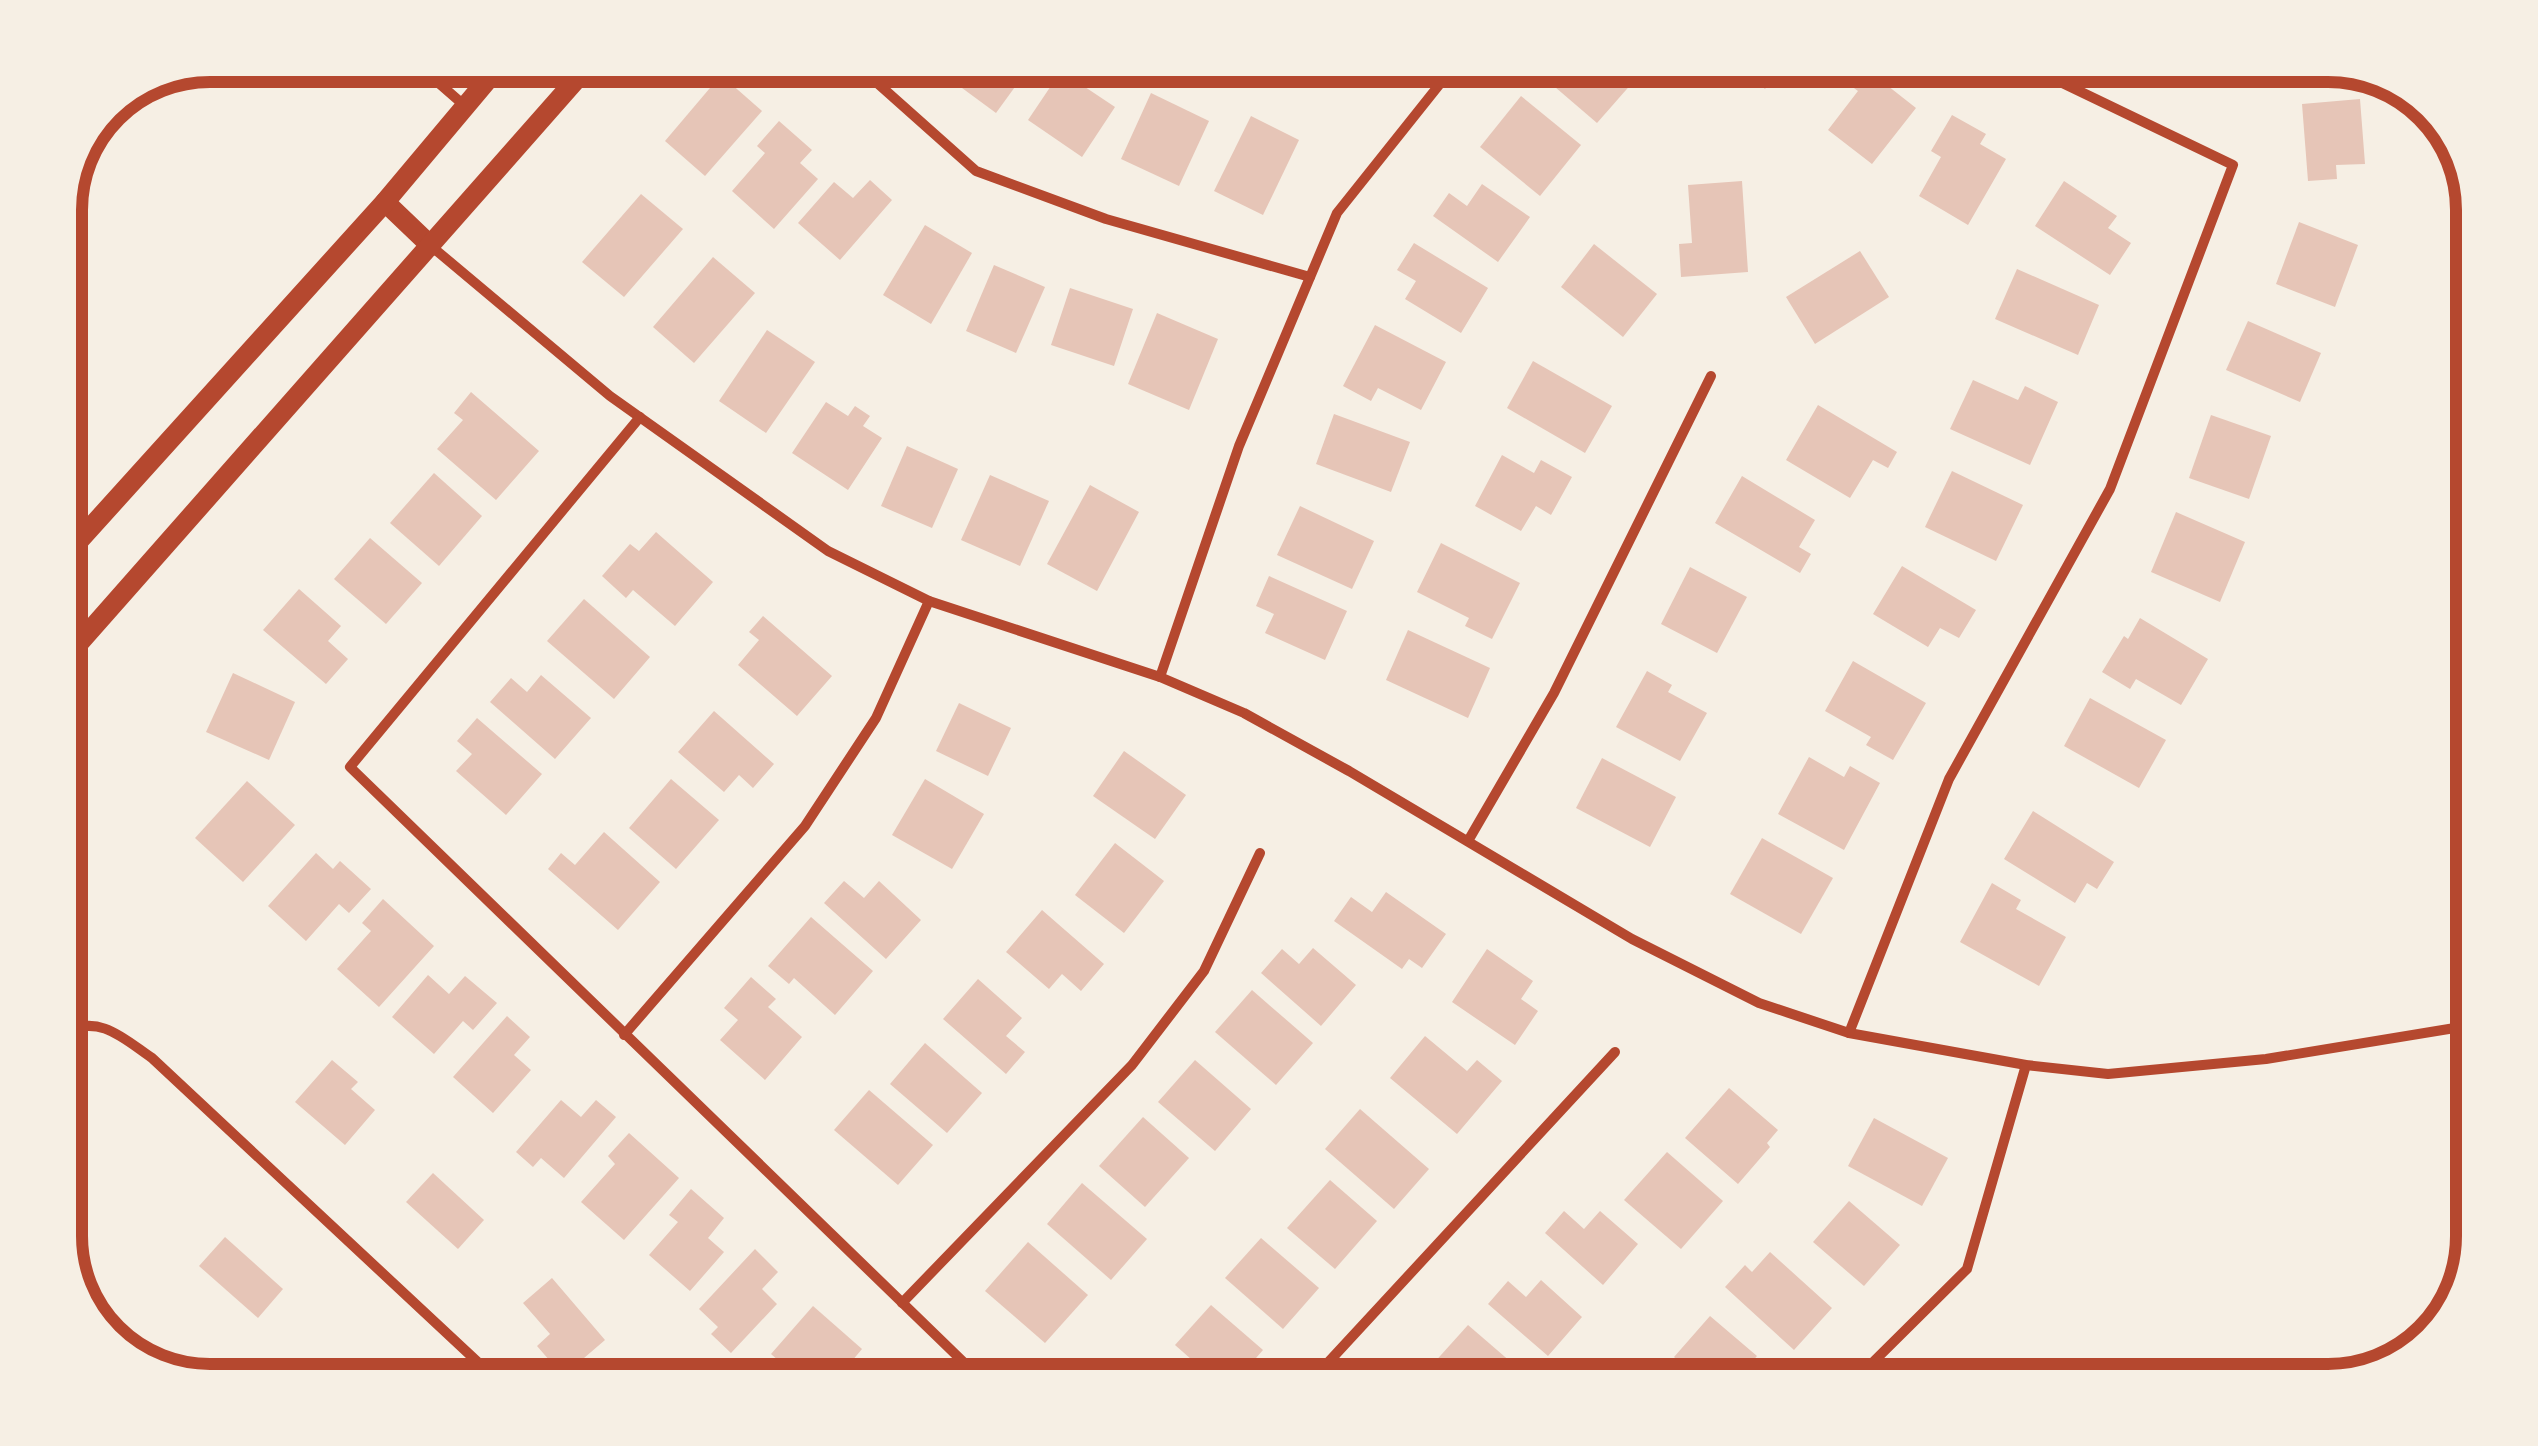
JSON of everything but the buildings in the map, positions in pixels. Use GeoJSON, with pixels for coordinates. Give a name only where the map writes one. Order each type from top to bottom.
{"type":"FeatureCollection","features":[{"type":"Feature","properties":{"kind":"main road"},"geometry":{"type":"LineString","coordinates":[[83,536],[385,202],[485,83]]}},
{"type":"Feature","properties":{"kind":"main road"},"geometry":{"type":"LineString","coordinates":[[83,639],[572,83]]}},
{"type":"Feature","properties":{"kind":"main road"},"geometry":{"type":"LineString","coordinates":[[385,202],[431,246]]}},
{"type":"Feature","properties":{"kind":"street"},"geometry":{"type":"LineString","coordinates":[[439,83],[465,106]]}},
{"type":"Feature","properties":{"kind":"street"},"geometry":{"type":"LineString","coordinates":[[877,83],[976,171],[1106,218],[1310,277]]}},
{"type":"Feature","properties":{"kind":"street"},"geometry":{"type":"LineString","coordinates":[[1160,678],[1239,446],[1338,213],[1442,83]]}},
{"type":"Feature","properties":{"kind":"street"},"geometry":{"type":"LineString","coordinates":[[1849,1034],[1949,779],[2110,489],[2233,165],[2062,83]]}},
{"type":"Feature","properties":{"kind":"street"},"geometry":{"type":"LineString","coordinates":[[431,246],[640,417],[828,551],[929,601],[1160,678],[1244,713],[1632,939],[1759,1004],[1849,1034],[2026,1066],[2108,1074],[2266,1059],[2456,1028]]}},
{"type":"Feature","properties":{"kind":"street"},"geometry":{"type":"LineString","coordinates":[[1468,841],[1554,693],[1710,376]]}},
{"type":"Feature","properties":{"kind":"street"},"geometry":{"type":"LineString","coordinates":[[640,417],[350,767],[965,1364]]}},
{"type":"Feature","properties":{"kind":"street"},"geometry":{"type":"LineString","coordinates":[[624,1035],[805,826],[876,718],[929,601]]}},
{"type":"Feature","properties":{"kind":"street"},"geometry":{"type":"LineString","coordinates":[[902,1303],[1132,1065],[1204,970],[1260,853]]}},
{"type":"Feature","properties":{"kind":"street"},"geometry":{"type":"LineString","coordinates":[[83,1024],[105,1027],[152,1058],[480,1364]]}},
{"type":"Feature","properties":{"kind":"street"},"geometry":{"type":"LineString","coordinates":[[1327,1364],[1615,1052]]}},
{"type":"Feature","properties":{"kind":"street"},"geometry":{"type":"LineString","coordinates":[[1871,1364],[1966,1269],[2026,1066]]}}]}
